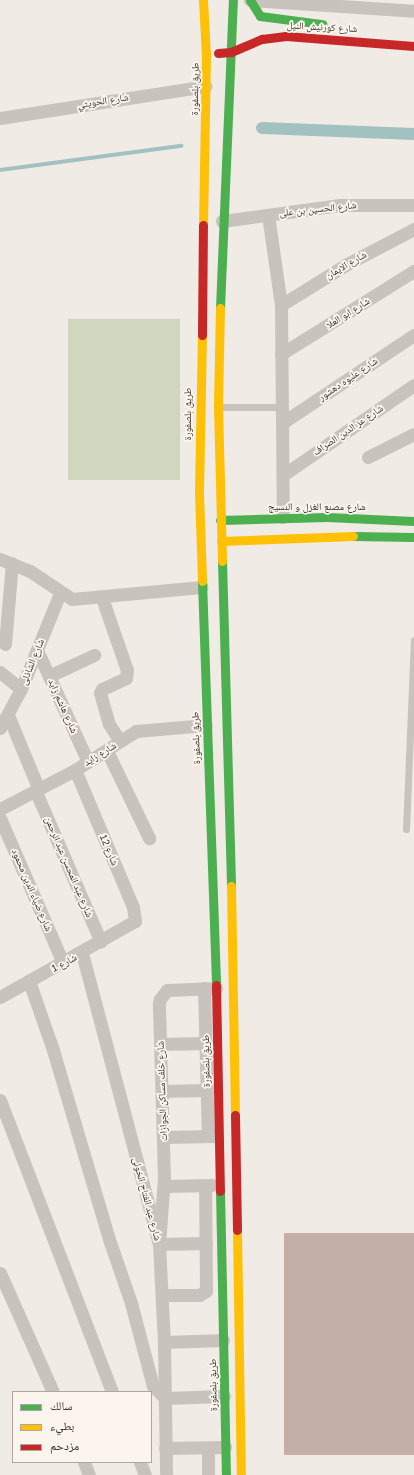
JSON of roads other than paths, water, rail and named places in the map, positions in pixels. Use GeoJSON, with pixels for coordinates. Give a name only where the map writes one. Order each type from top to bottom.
{"type":"FeatureCollection","features":[{"type":"Feature","properties":{"kind":"main road","name":"طريق بلصفورة"},"geometry":{"type":"LineString","coordinates":[[203,0],[206,55],[206,102],[199,400],[201,587],[209,798],[210,988],[213,1136],[219,1185],[226,1475]]}},
{"type":"Feature","properties":{"kind":"main road"},"geometry":{"type":"LineString","coordinates":[[233,0],[224,166],[218,406],[220,520],[229,797],[241,1475]]}},
{"type":"Feature","properties":{"kind":"main road","name":"شارع كورنيش النيل"},"geometry":{"type":"LineString","coordinates":[[250,0],[260,16],[329,25]]}},
{"type":"Feature","properties":{"kind":"main road","name":"شارع كورنيش النيل"},"geometry":{"type":"LineString","coordinates":[[206,55],[231,52],[262,39],[286,36],[414,46]]}},
{"type":"Feature","properties":{"kind":"main road","name":"شارع مصنع الغزل و النسيج"},"geometry":{"type":"LineString","coordinates":[[220,520],[283,517],[327,517],[414,521]]}},
{"type":"Feature","properties":{"kind":"main road"},"geometry":{"type":"LineString","coordinates":[[327,517],[327,535]]}},
{"type":"Feature","properties":{"kind":"main road"},"geometry":{"type":"LineString","coordinates":[[221,541],[327,535],[414,537]]}},
{"type":"Feature","properties":{"kind":"main road"},"geometry":{"type":"LineString","coordinates":[[209,798],[229,797]]}},
{"type":"Feature","properties":{"kind":"street"},"geometry":{"type":"LineString","coordinates":[[250,0],[346,3],[414,11]]}},
{"type":"Feature","properties":{"kind":"street","name":"شارع الحويتي"},"geometry":{"type":"LineString","coordinates":[[0,118],[206,86]]}},
{"type":"Feature","properties":{"kind":"street","name":"شارع الحسين بن على"},"geometry":{"type":"LineString","coordinates":[[222,221],[340,205],[414,205]]}},
{"type":"Feature","properties":{"kind":"street"},"geometry":{"type":"LineString","coordinates":[[268,215],[281,305],[283,517]]}},
{"type":"Feature","properties":{"kind":"street","name":"شارع الايمان"},"geometry":{"type":"LineString","coordinates":[[281,305],[347,264],[414,230]]}},
{"type":"Feature","properties":{"kind":"street","name":"شارع ابو العلا"},"geometry":{"type":"LineString","coordinates":[[281,354],[414,272]]}},
{"type":"Feature","properties":{"kind":"street","name":"شارع عليوه دهشور"},"geometry":{"type":"LineString","coordinates":[[282,422],[414,335]]}},
{"type":"Feature","properties":{"kind":"street","name":"شارع عز الدين الصراف"},"geometry":{"type":"LineString","coordinates":[[283,475],[414,385]]}},
{"type":"Feature","properties":{"kind":"street"},"geometry":{"type":"LineString","coordinates":[[368,457],[414,434]]}},
{"type":"Feature","properties":{"kind":"street"},"geometry":{"type":"LineString","coordinates":[[5,644],[6,561],[38,576],[60,593],[72,599],[102,598],[201,587]]}},
{"type":"Feature","properties":{"kind":"street","name":"شارع الشاذلى"},"geometry":{"type":"LineString","coordinates":[[0,728],[21,689],[60,593]]}},
{"type":"Feature","properties":{"kind":"street"},"geometry":{"type":"LineString","coordinates":[[102,598],[127,670],[126,678],[102,689],[100,693],[109,724],[120,741]]}},
{"type":"Feature","properties":{"kind":"street","name":"شارع هاشم زايد"},"geometry":{"type":"LineString","coordinates":[[37,650],[88,762]]}},
{"type":"Feature","properties":{"kind":"street"},"geometry":{"type":"LineString","coordinates":[[49,676],[94,655]]}},
{"type":"Feature","properties":{"kind":"street"},"geometry":{"type":"LineString","coordinates":[[0,672],[21,689]]}},
{"type":"Feature","properties":{"kind":"street","name":"شارع عبد المحسن عبد الرحمن"},"geometry":{"type":"LineString","coordinates":[[8,715],[101,942]]}},
{"type":"Feature","properties":{"kind":"street","name":"شارع زايد"},"geometry":{"type":"LineString","coordinates":[[0,809],[38,791],[107,751],[120,741],[145,729],[206,725]]}},
{"type":"Feature","properties":{"kind":"street"},"geometry":{"type":"LineString","coordinates":[[107,751],[149,838]]}},
{"type":"Feature","properties":{"kind":"street","name":"شارع 12"},"geometry":{"type":"LineString","coordinates":[[75,770],[135,912],[135,922],[127,927]]}},
{"type":"Feature","properties":{"kind":"street","name":"شارع ضياء الدين محمود"},"geometry":{"type":"LineString","coordinates":[[0,818],[63,963]]}},
{"type":"Feature","properties":{"kind":"street","name":"شارع 1"},"geometry":{"type":"LineString","coordinates":[[0,997],[127,927]]}},
{"type":"Feature","properties":{"kind":"street","name":"شارع عبد الفتاح الخولى"},"geometry":{"type":"LineString","coordinates":[[82,953],[159,1244],[164,1342],[166,1475]]}},
{"type":"Feature","properties":{"kind":"street"},"geometry":{"type":"LineString","coordinates":[[29,981],[53,1050],[110,1242],[131,1303],[148,1375],[153,1386],[165,1398],[224,1396]]}},
{"type":"Feature","properties":{"kind":"street","name":"شارع خلف مساكن الجوازات"},"geometry":{"type":"LineString","coordinates":[[159,1244],[164,1186],[159,1004],[163,994],[173,988],[210,988]]}},
{"type":"Feature","properties":{"kind":"street"},"geometry":{"type":"LineString","coordinates":[[163,1137],[213,1136],[207,1090],[206,1043],[210,988]]}},
{"type":"Feature","properties":{"kind":"street"},"geometry":{"type":"LineString","coordinates":[[160,1044],[206,1043]]}},
{"type":"Feature","properties":{"kind":"street"},"geometry":{"type":"LineString","coordinates":[[162,1091],[207,1090]]}},
{"type":"Feature","properties":{"kind":"street"},"geometry":{"type":"LineString","coordinates":[[0,1100],[112,1391]]}},
{"type":"Feature","properties":{"kind":"street"},"geometry":{"type":"LineString","coordinates":[[164,1186],[219,1185]]}},
{"type":"Feature","properties":{"kind":"street"},"geometry":{"type":"LineString","coordinates":[[162,1295],[198,1295],[206,1291],[205,1186]]}},
{"type":"Feature","properties":{"kind":"street"},"geometry":{"type":"LineString","coordinates":[[159,1244],[206,1243]]}},
{"type":"Feature","properties":{"kind":"street"},"geometry":{"type":"LineString","coordinates":[[0,1272],[53,1391]]}},
{"type":"Feature","properties":{"kind":"street"},"geometry":{"type":"LineString","coordinates":[[164,1342],[223,1340]]}},
{"type":"Feature","properties":{"kind":"street"},"geometry":{"type":"LineString","coordinates":[[165,1448],[225,1447]]}},
{"type":"Feature","properties":{"kind":"street"},"geometry":{"type":"LineString","coordinates":[[208,1448],[208,1475]]}},
{"type":"Feature","properties":{"kind":"street"},"geometry":{"type":"LineString","coordinates":[[84,1463],[89,1475]]}},
{"type":"Feature","properties":{"kind":"street"},"geometry":{"type":"LineString","coordinates":[[140,1463],[145,1475]]}},
{"type":"Feature","properties":{"kind":"lane"},"geometry":{"type":"LineString","coordinates":[[218,406],[282,407]]}},
{"type":"Feature","properties":{"kind":"lane"},"geometry":{"type":"LineString","coordinates":[[406,829],[414,640]]}},
{"type":"Feature","properties":{"kind":"waterway"},"geometry":{"type":"LineString","coordinates":[[262,128],[414,134]]}},
{"type":"Feature","properties":{"kind":"waterway"},"geometry":{"type":"LineString","coordinates":[[0,170],[181,146]]}}]}
